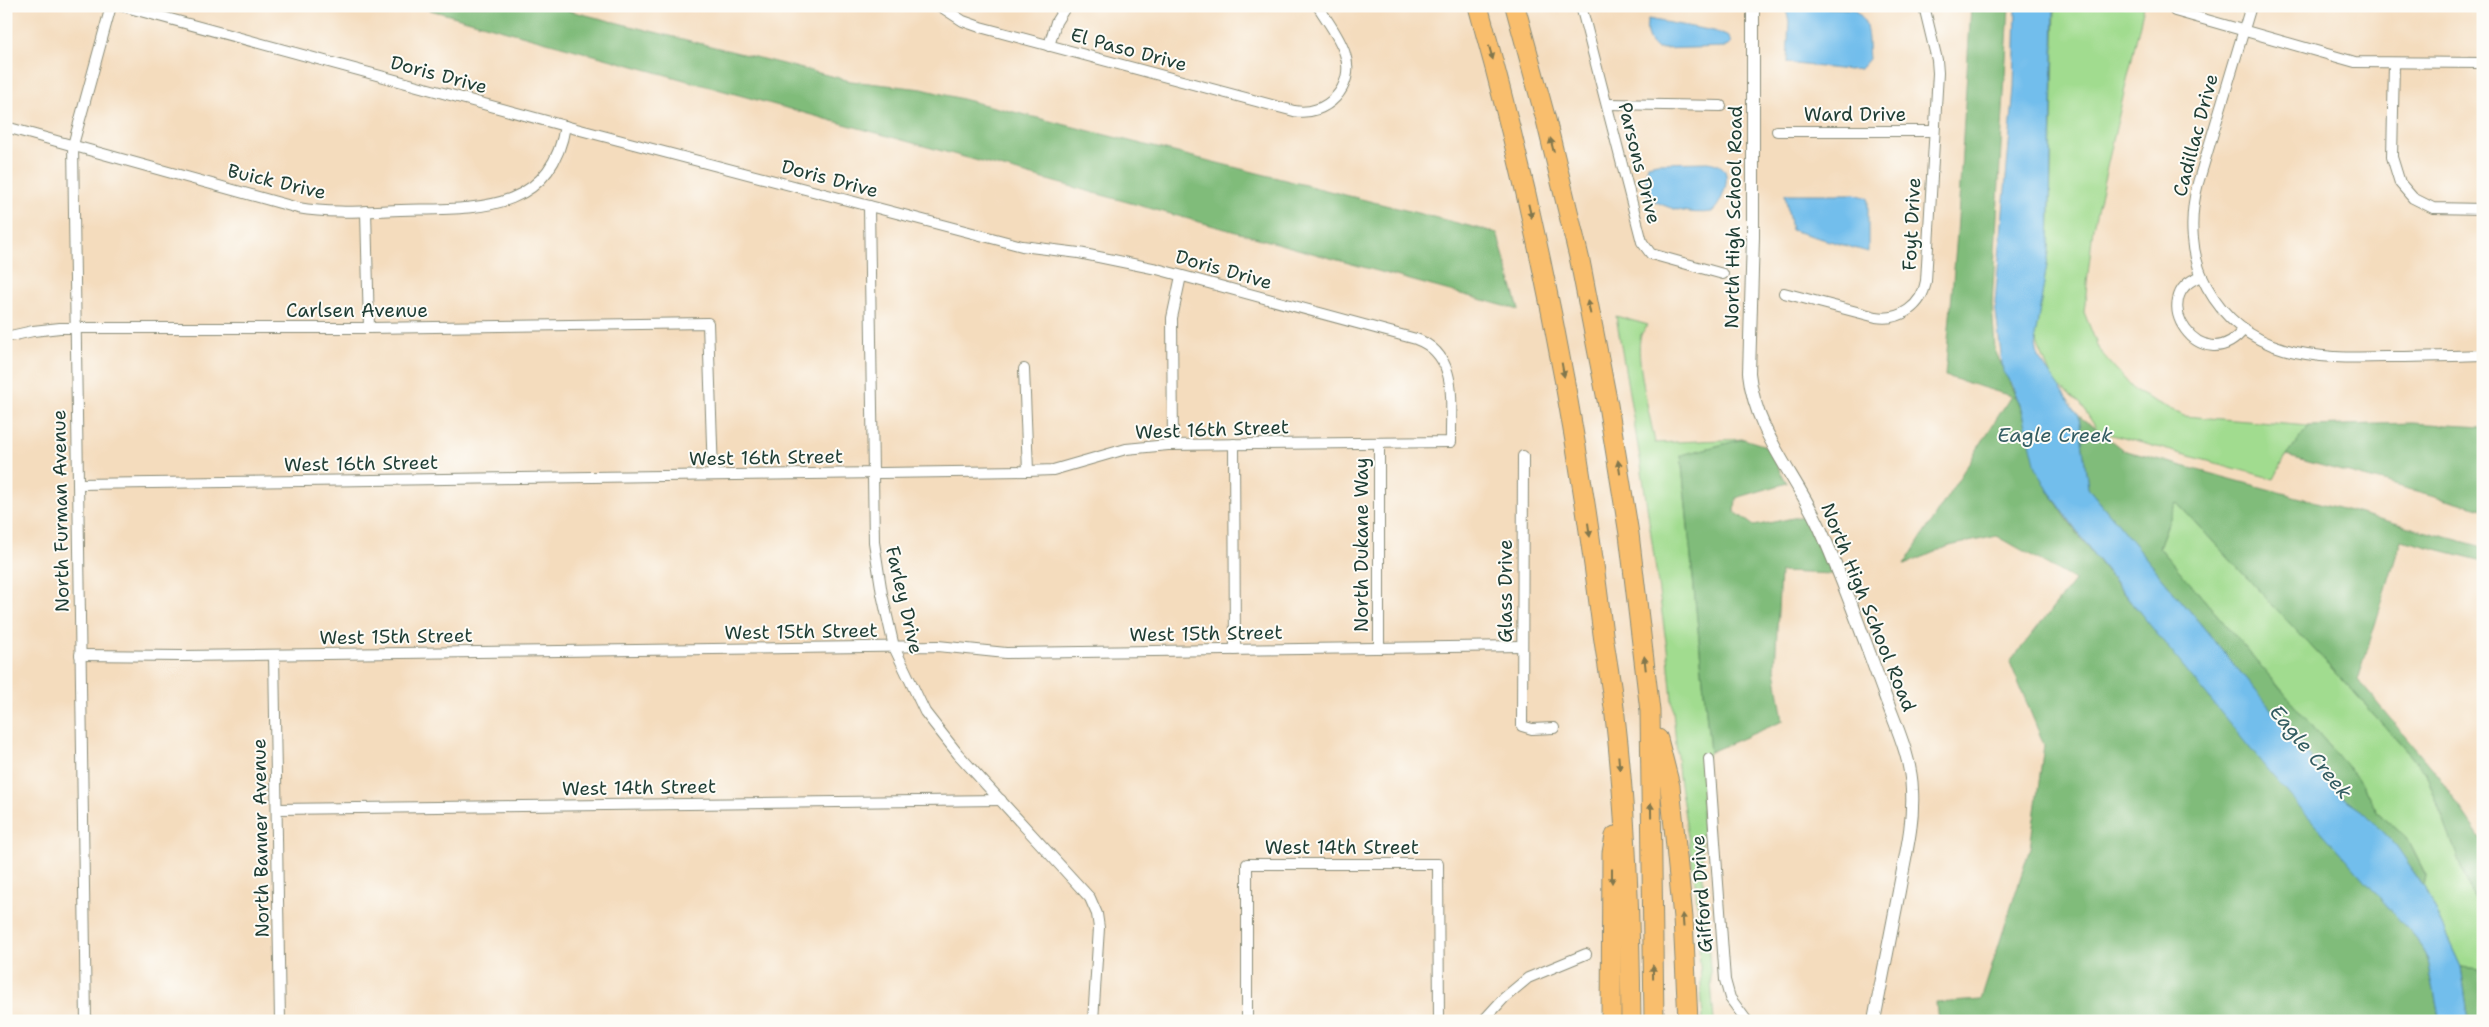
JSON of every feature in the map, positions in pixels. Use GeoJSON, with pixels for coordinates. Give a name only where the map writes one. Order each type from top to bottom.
{"type":"FeatureCollection","features":[{"type":"Feature","properties":{"kind":"highway"},"geometry":{"type":"LineString","coordinates":[[1478,6],[1506,105],[1543,273],[1572,421],[1615,716],[1622,792],[1629,917],[1631,1021]]}},
{"type":"Feature","properties":{"kind":"highway"},"geometry":{"type":"LineString","coordinates":[[1514,6],[1569,214],[1608,405],[1629,534],[1650,711],[1654,1021]]}},
{"type":"Feature","properties":{"kind":"highway"},"geometry":{"type":"LineString","coordinates":[[1650,711],[1670,786],[1683,918],[1688,1021]]}},
{"type":"Feature","properties":{"kind":"highway"},"geometry":{"type":"LineString","coordinates":[[1611,1021],[1612,853],[1622,792]]}},
{"type":"Feature","properties":{"kind":"street","name":"North Furman Avenue"},"geometry":{"type":"LineString","coordinates":[[86,1021],[74,328],[73,145],[112,6]]}},
{"type":"Feature","properties":{"kind":"street","name":"Doris Drive"},"geometry":{"type":"LineString","coordinates":[[122,6],[565,126],[1022,246],[1114,259],[1416,339],[1429,344],[1442,357],[1449,373],[1450,442]]}},
{"type":"Feature","properties":{"kind":"street","name":"El Paso Drive"},"geometry":{"type":"LineString","coordinates":[[940,6],[963,21],[1049,46],[1294,111],[1314,111],[1330,103],[1340,93],[1346,81],[1348,67],[1344,49],[1318,6]]}},
{"type":"Feature","properties":{"kind":"street"},"geometry":{"type":"LineString","coordinates":[[1049,46],[1056,22],[1066,6]]}},
{"type":"Feature","properties":{"kind":"street","name":"Parsons Drive"},"geometry":{"type":"LineString","coordinates":[[1580,6],[1608,104],[1644,246],[1651,254],[1723,274]]}},
{"type":"Feature","properties":{"kind":"street","name":"North High School Road"},"geometry":{"type":"LineString","coordinates":[[1754,6],[1753,237],[1749,373],[1751,390],[1763,429],[1810,508],[1826,544],[1873,662],[1906,753],[1911,773],[1912,810],[1909,840],[1874,1021]]}},
{"type":"Feature","properties":{"kind":"street","name":"Foyt Drive"},"geometry":{"type":"LineString","coordinates":[[1784,292],[1880,318],[1899,316],[1914,305],[1922,294],[1926,281],[1938,66],[1924,6]]}},
{"type":"Feature","properties":{"kind":"street","name":"Cadillac Drive"},"geometry":{"type":"LineString","coordinates":[[2250,6],[2195,196],[2193,241],[2202,276],[2224,310],[2244,329],[2280,349],[2313,356],[2373,358],[2483,355]]}},
{"type":"Feature","properties":{"kind":"street"},"geometry":{"type":"LineString","coordinates":[[2175,11],[2355,62],[2394,64],[2483,63]]}},
{"type":"Feature","properties":{"kind":"street"},"geometry":{"type":"LineString","coordinates":[[2394,64],[2392,157],[2400,184],[2413,198],[2433,208],[2483,209]]}},
{"type":"Feature","properties":{"kind":"street"},"geometry":{"type":"LineString","coordinates":[[1608,104],[1721,106]]}},
{"type":"Feature","properties":{"kind":"street","name":"Buick Drive"},"geometry":{"type":"LineString","coordinates":[[6,127],[298,208],[322,212],[477,208],[508,201],[527,190],[549,167],[559,148],[565,126]]}},
{"type":"Feature","properties":{"kind":"street","name":"Ward Drive"},"geometry":{"type":"LineString","coordinates":[[1777,131],[1933,131]]}},
{"type":"Feature","properties":{"kind":"street","name":"Farley Drive"},"geometry":{"type":"LineString","coordinates":[[869,206],[872,474],[876,555],[894,647],[925,712],[958,754],[1082,886],[1094,906],[1099,933],[1094,1021]]}},
{"type":"Feature","properties":{"kind":"street"},"geometry":{"type":"LineString","coordinates":[[366,211],[369,328]]}},
{"type":"Feature","properties":{"kind":"street"},"geometry":{"type":"LineString","coordinates":[[1173,445],[1172,318],[1181,276]]}},
{"type":"Feature","properties":{"kind":"street"},"geometry":{"type":"LineString","coordinates":[[2202,276],[2190,282],[2180,297],[2178,315],[2185,331],[2200,342],[2217,345],[2234,339],[2244,329]]}},
{"type":"Feature","properties":{"kind":"street","name":"Carlsen Avenue"},"geometry":{"type":"LineString","coordinates":[[6,337],[46,329],[74,328],[369,328],[708,323],[713,475]]}},
{"type":"Feature","properties":{"kind":"street"},"geometry":{"type":"LineString","coordinates":[[1024,369],[1028,471]]}},
{"type":"Feature","properties":{"kind":"street","name":"West 16th Street"},"geometry":{"type":"LineString","coordinates":[[78,484],[1028,471],[1053,470],[1126,449],[1173,445],[1450,442]]}},
{"type":"Feature","properties":{"kind":"street","name":"North Dukane Way"},"geometry":{"type":"LineString","coordinates":[[1379,443],[1379,648]]}},
{"type":"Feature","properties":{"kind":"street"},"geometry":{"type":"LineString","coordinates":[[1234,444],[1235,650]]}},
{"type":"Feature","properties":{"kind":"street","name":"Glass Drive"},"geometry":{"type":"LineString","coordinates":[[1523,456],[1522,726],[1554,728]]}},
{"type":"Feature","properties":{"kind":"street","name":"West 15th Street"},"geometry":{"type":"LineString","coordinates":[[80,655],[274,655],[938,646],[1006,653],[1522,646]]}},
{"type":"Feature","properties":{"kind":"street","name":"North Banner Avenue"},"geometry":{"type":"LineString","coordinates":[[274,655],[280,1021]]}},
{"type":"Feature","properties":{"kind":"street","name":"Gifford Drive"},"geometry":{"type":"LineString","coordinates":[[1709,759],[1725,983],[1730,998],[1747,1021]]}},
{"type":"Feature","properties":{"kind":"street","name":"West 14th Street"},"geometry":{"type":"LineString","coordinates":[[278,809],[1001,800]]}},
{"type":"Feature","properties":{"kind":"street","name":"West 14th Street"},"geometry":{"type":"LineString","coordinates":[[1247,1021],[1247,864],[1438,864],[1439,1021]]}},
{"type":"Feature","properties":{"kind":"street"},"geometry":{"type":"LineString","coordinates":[[1483,1021],[1504,998],[1528,978],[1586,954]]}},
{"type":"Feature","properties":{"kind":"green space"},"geometry":{"type":"Polygon","coordinates":[[[416,6],[550,6],[851,81],[922,89],[1497,233],[1519,310],[416,6]]]}},
{"type":"Feature","properties":{"kind":"green space"},"geometry":{"type":"Polygon","coordinates":[[[1971,6],[2009,6],[1992,304],[1995,350],[2015,395],[2013,396],[2017,398],[2042,479],[2065,516],[2101,565],[2417,940],[2428,960],[2440,1021],[1938,1021],[1936,1003],[1981,1000],[2030,848],[2044,745],[2010,662],[2075,580],[1997,536],[1949,546],[1904,565],[2011,396],[1945,376],[1957,234],[1971,6]]]}},
{"type":"Feature","properties":{"kind":"green space"},"geometry":{"type":"Polygon","coordinates":[[[2055,6],[2144,6],[2093,228],[2084,312],[2099,350],[2136,392],[2184,416],[2309,426],[2286,456],[2274,479],[2098,431],[2080,403],[2054,383],[2035,338],[2049,252],[2055,6]]]}},
{"type":"Feature","properties":{"kind":"green space"},"geometry":{"type":"Polygon","coordinates":[[[1616,316],[1648,325],[1641,335],[1639,344],[1641,372],[1655,443],[1744,439],[1681,455],[1710,752],[1702,762],[1702,865],[1714,1021],[1703,1021],[1696,889],[1679,777],[1668,656],[1641,464],[1616,316]]]}},
{"type":"Feature","properties":{"kind":"green space"},"geometry":{"type":"Polygon","coordinates":[[[2079,416],[2123,450],[2483,547],[2483,561],[2401,540],[2358,680],[2438,776],[2483,842],[2483,915],[2472,896],[2426,773],[2354,692],[2176,502],[2159,547],[2363,785],[2377,812],[2407,838],[2426,876],[2424,887],[2390,840],[2370,819],[2347,801],[2088,488],[2079,416]]]}},
{"type":"Feature","properties":{"kind":"green space"},"geometry":{"type":"Polygon","coordinates":[[[2412,423],[2483,427],[2483,509],[2286,456],[2309,426],[2412,423]]]}},
{"type":"Feature","properties":{"kind":"green space"},"geometry":{"type":"Polygon","coordinates":[[[1744,439],[1766,446],[1787,483],[1736,498],[1735,512],[1754,526],[1808,515],[1833,574],[1780,572],[1775,669],[1783,721],[1710,752],[1681,455],[1744,439]]]}},
{"type":"Feature","properties":{"kind":"green space"},"geometry":{"type":"Polygon","coordinates":[[[2176,502],[2354,692],[2426,773],[2472,896],[2483,915],[2483,1015],[2479,998],[2479,969],[2461,967],[2424,887],[2426,875],[2407,838],[2377,812],[2363,785],[2159,547],[2176,502]]]}},
{"type":"Feature","properties":{"kind":"green space"},"geometry":{"type":"Polygon","coordinates":[[[2461,967],[2479,969],[2479,998],[2483,1021],[2469,1021],[2461,967]]]}},
{"type":"Feature","properties":{"kind":"water"},"geometry":{"type":"Polygon","coordinates":[[[1785,6],[1852,9],[1858,13],[1865,24],[1868,37],[1869,59],[1860,69],[1847,70],[1787,63],[1789,21],[1785,6]]]}},
{"type":"Feature","properties":{"kind":"water","name":"Eagle Creek"},"geometry":{"type":"Polygon","coordinates":[[[2016,6],[2054,6],[2049,252],[2035,338],[2038,357],[2079,416],[2088,488],[2347,801],[2365,813],[2393,842],[2424,887],[2461,967],[2469,1021],[2440,1021],[2428,960],[2417,940],[2270,773],[2174,655],[2094,555],[2048,490],[2036,467],[2022,409],[2011,383],[2003,372],[1995,303],[2014,88],[2016,6]]]}},
{"type":"Feature","properties":{"kind":"water"},"geometry":{"type":"Polygon","coordinates":[[[1648,19],[1714,31],[1729,37],[1731,44],[1726,47],[1658,49],[1648,37],[1646,28],[1648,19]]]}},
{"type":"Feature","properties":{"kind":"water"},"geometry":{"type":"Polygon","coordinates":[[[1708,162],[1723,168],[1726,178],[1722,198],[1712,212],[1695,213],[1678,210],[1662,205],[1648,197],[1645,177],[1648,165],[1657,163],[1708,162]]]}},
{"type":"Feature","properties":{"kind":"water"},"geometry":{"type":"Polygon","coordinates":[[[1785,194],[1855,194],[1868,198],[1868,252],[1791,230],[1785,194]]]}}]}
